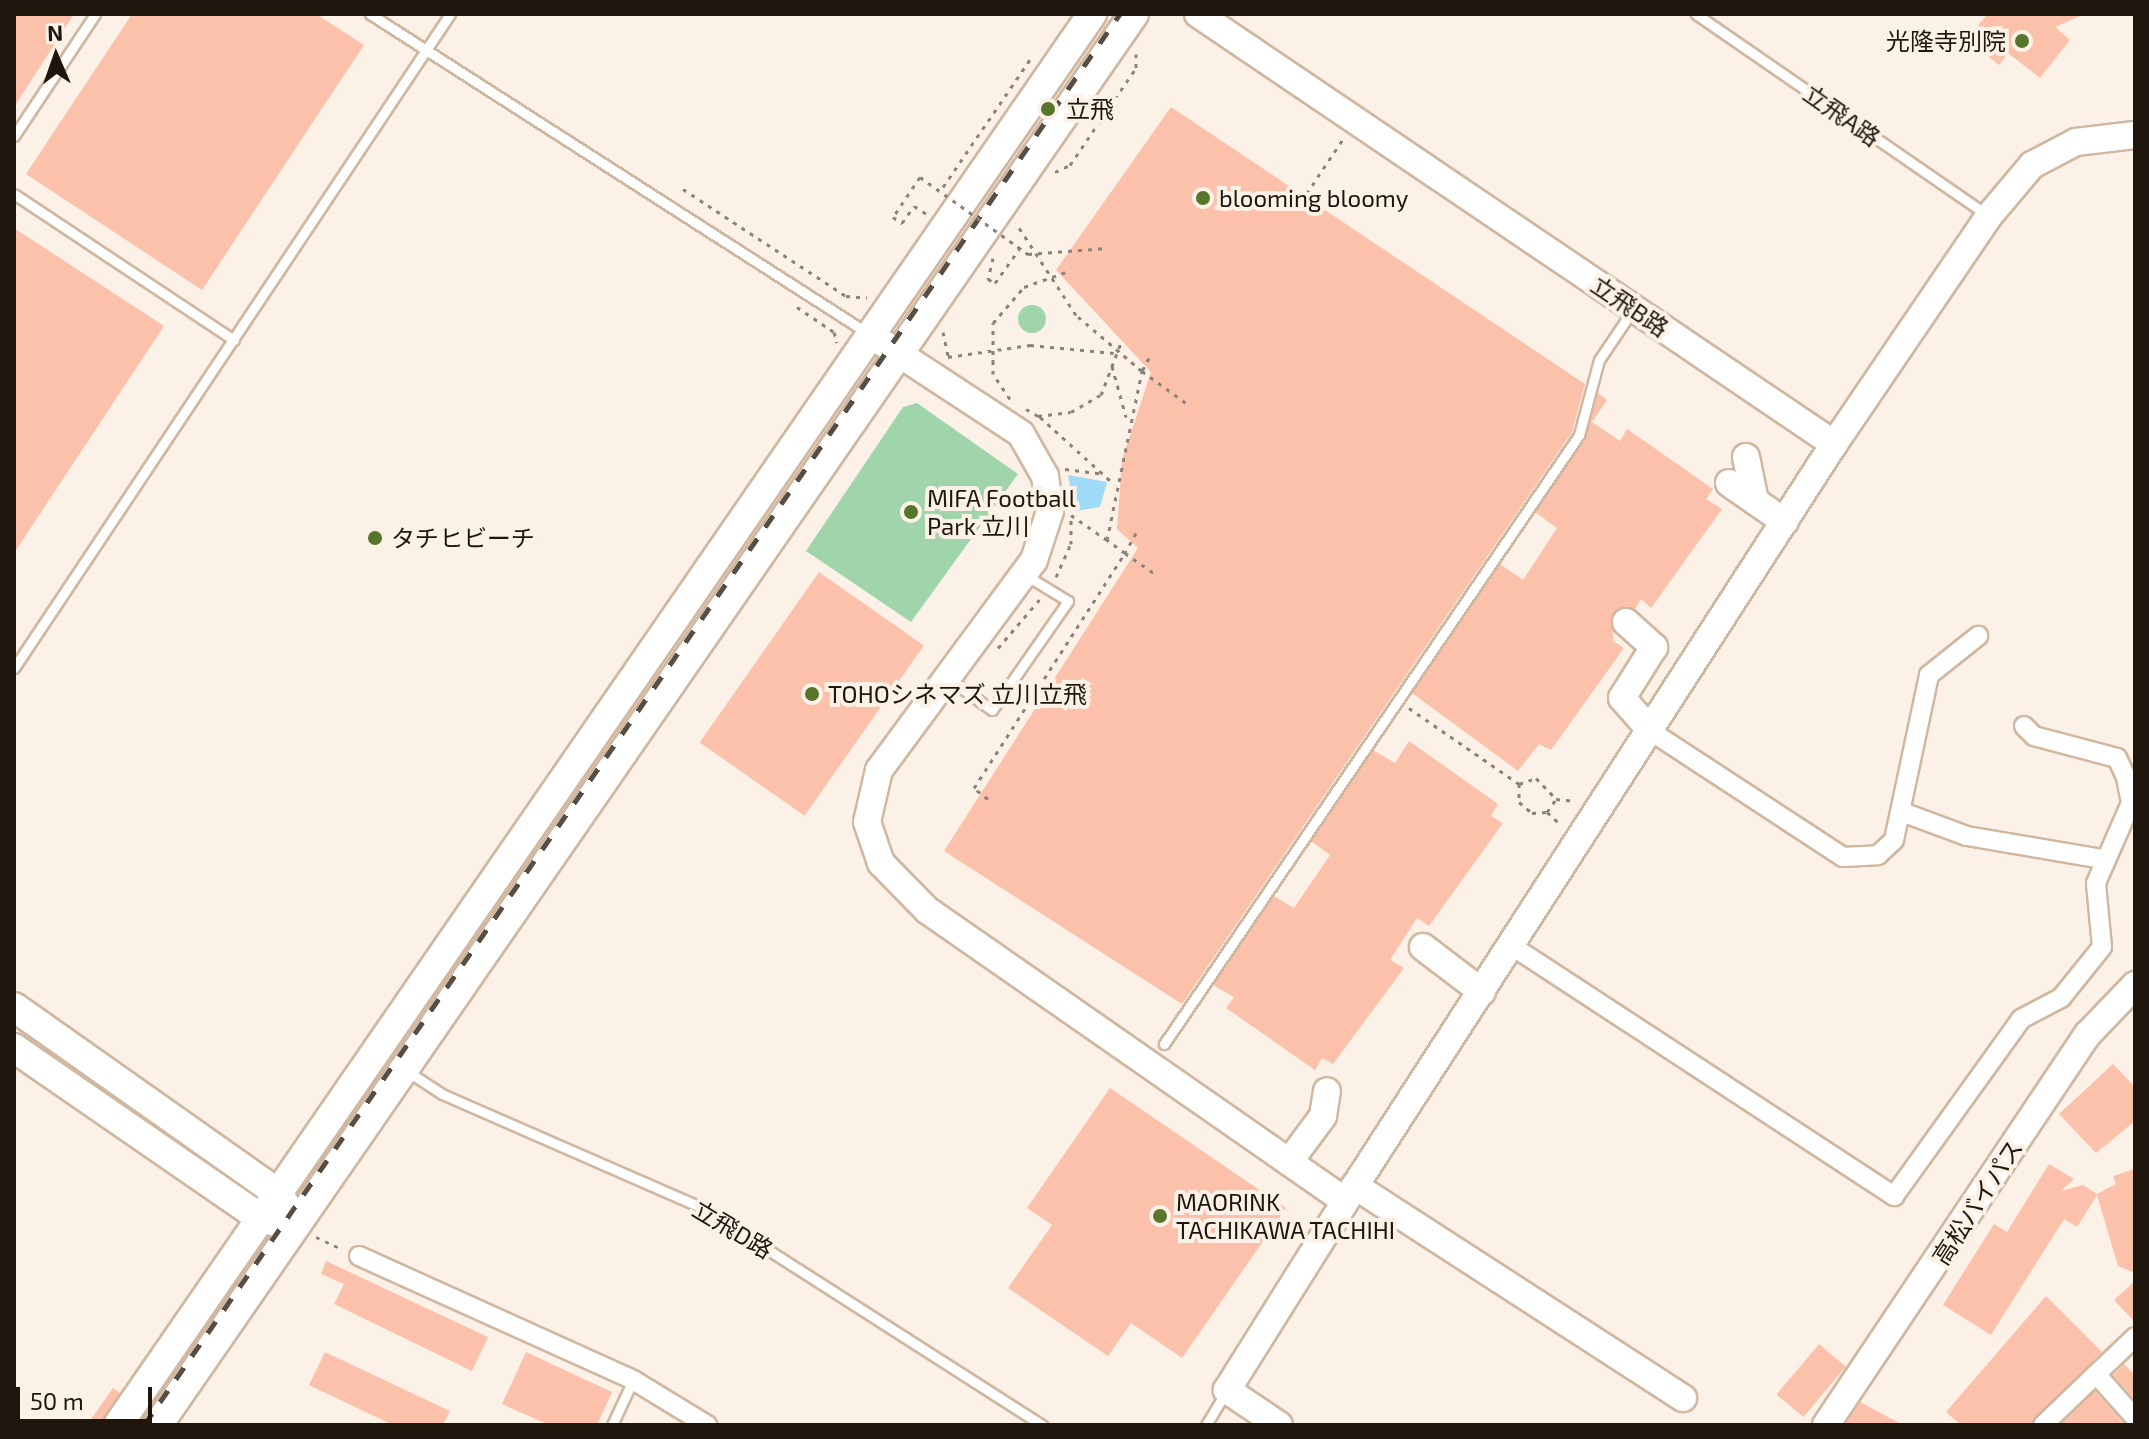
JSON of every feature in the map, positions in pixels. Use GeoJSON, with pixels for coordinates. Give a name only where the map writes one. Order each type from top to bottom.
{"type":"FeatureCollection","features":[{"type":"Feature","properties":{"kind":"main road"},"geometry":{"type":"LineString","coordinates":[[118,1425],[1092,14]]}},
{"type":"Feature","properties":{"kind":"main road"},"geometry":{"type":"LineString","coordinates":[[158,1425],[304,1231],[405,1070],[903,354],[1134,14]]}},
{"type":"Feature","properties":{"kind":"main road"},"geometry":{"type":"LineString","coordinates":[[14,1007],[278,1193],[304,1231]]}},
{"type":"Feature","properties":{"kind":"main road"},"geometry":{"type":"LineString","coordinates":[[14,1048],[260,1218],[304,1231]]}},
{"type":"Feature","properties":{"kind":"street","name":"立飛B路"},"geometry":{"type":"LineString","coordinates":[[1198,14],[1834,444]]}},
{"type":"Feature","properties":{"kind":"street"},"geometry":{"type":"LineString","coordinates":[[1279,1425],[1227,1390],[1834,444],[1989,216],[2053,150],[2135,135]]}},
{"type":"Feature","properties":{"kind":"street"},"geometry":{"type":"LineString","coordinates":[[872,336],[1021,434],[1037,454],[1050,511],[1047,535],[1025,574],[945,676],[870,793],[872,841],[893,883],[1289,1162],[1350,1194],[1683,1398]]}},
{"type":"Feature","properties":{"kind":"street"},"geometry":{"type":"LineString","coordinates":[[1746,457],[1755,501]]}},
{"type":"Feature","properties":{"kind":"street"},"geometry":{"type":"LineString","coordinates":[[1729,483],[1785,522]]}},
{"type":"Feature","properties":{"kind":"street"},"geometry":{"type":"LineString","coordinates":[[1626,622],[1654,647],[1622,698],[1652,732],[1843,857],[1878,855],[1894,840],[1929,675],[1978,636]]}},
{"type":"Feature","properties":{"kind":"street"},"geometry":{"type":"LineString","coordinates":[[1512,946],[1894,1196],[2021,1019],[2061,998],[2102,947],[2096,883],[2103,859],[2131,803],[2117,758],[2024,726]]}},
{"type":"Feature","properties":{"kind":"street"},"geometry":{"type":"LineString","coordinates":[[1902,812],[1967,836],[2103,859]]}},
{"type":"Feature","properties":{"kind":"street"},"geometry":{"type":"LineString","coordinates":[[1423,947],[1482,992]]}},
{"type":"Feature","properties":{"kind":"street","name":"高松バイパス"},"geometry":{"type":"LineString","coordinates":[[1826,1425],[2088,1034],[2135,985]]}},
{"type":"Feature","properties":{"kind":"street"},"geometry":{"type":"LineString","coordinates":[[1289,1162],[1323,1116],[1327,1091]]}},
{"type":"Feature","properties":{"kind":"street"},"geometry":{"type":"LineString","coordinates":[[359,1256],[633,1380],[707,1425]]}},
{"type":"Feature","properties":{"kind":"street"},"geometry":{"type":"LineString","coordinates":[[2043,1425],[2135,1337]]}},
{"type":"Feature","properties":{"kind":"street"},"geometry":{"type":"LineString","coordinates":[[2096,1374],[2135,1418]]}},
{"type":"Feature","properties":{"kind":"lane"},"geometry":{"type":"LineString","coordinates":[[14,136],[95,14]]}},
{"type":"Feature","properties":{"kind":"lane"},"geometry":{"type":"LineString","coordinates":[[370,14],[872,336]]}},
{"type":"Feature","properties":{"kind":"lane"},"geometry":{"type":"LineString","coordinates":[[14,668],[450,14]]}},
{"type":"Feature","properties":{"kind":"lane","name":"立飛A路"},"geometry":{"type":"LineString","coordinates":[[1696,14],[1989,216]]}},
{"type":"Feature","properties":{"kind":"lane"},"geometry":{"type":"LineString","coordinates":[[14,194],[234,340]]}},
{"type":"Feature","properties":{"kind":"lane"},"geometry":{"type":"LineString","coordinates":[[1164,1044],[1579,435],[1599,360],[1634,308]]}},
{"type":"Feature","properties":{"kind":"lane"},"geometry":{"type":"LineString","coordinates":[[945,676],[992,710],[1068,601],[1025,574]]}},
{"type":"Feature","properties":{"kind":"lane","name":"立飛D路"},"geometry":{"type":"LineString","coordinates":[[405,1070],[442,1094],[701,1207],[1042,1425]]}},
{"type":"Feature","properties":{"kind":"lane"},"geometry":{"type":"LineString","coordinates":[[612,1425],[633,1380]]}},
{"type":"Feature","properties":{"kind":"lane"},"geometry":{"type":"LineString","coordinates":[[1206,1425],[1227,1390]]}},
{"type":"Feature","properties":{"kind":"path"},"geometry":{"type":"LineString","coordinates":[[941,198],[1038,49]]}},
{"type":"Feature","properties":{"kind":"path"},"geometry":{"type":"LineString","coordinates":[[1044,186],[1070,165],[1136,68],[1135,50]]}},
{"type":"Feature","properties":{"kind":"path"},"geometry":{"type":"LineString","coordinates":[[1301,202],[1347,133]]}},
{"type":"Feature","properties":{"kind":"path"},"geometry":{"type":"LineString","coordinates":[[937,213],[933,218],[914,206],[902,223],[893,217],[920,177],[1028,254],[1107,248]]}},
{"type":"Feature","properties":{"kind":"path"},"geometry":{"type":"LineString","coordinates":[[683,189],[846,296],[881,295]]}},
{"type":"Feature","properties":{"kind":"path"},"geometry":{"type":"LineString","coordinates":[[976,281],[1025,211]]}},
{"type":"Feature","properties":{"kind":"path"},"geometry":{"type":"LineString","coordinates":[[1016,223],[1048,276],[1117,354],[1186,403]]}},
{"type":"Feature","properties":{"kind":"path"},"geometry":{"type":"LineString","coordinates":[[993,258],[996,266],[988,279],[995,283],[1020,248]]}},
{"type":"Feature","properties":{"kind":"path"},"geometry":{"type":"LineString","coordinates":[[1066,272],[1048,276],[1006,300],[989,348],[993,374],[1011,400],[1038,416],[1107,474],[1115,485]]}},
{"type":"Feature","properties":{"kind":"path"},"geometry":{"type":"LineString","coordinates":[[951,317],[943,329],[949,360],[989,348],[1072,344],[1117,354]]}},
{"type":"Feature","properties":{"kind":"path"},"geometry":{"type":"LineString","coordinates":[[1029,426],[1038,416],[1071,412],[1101,395],[1122,340]]}},
{"type":"Feature","properties":{"kind":"path"},"geometry":{"type":"LineString","coordinates":[[1107,540],[1127,420],[1149,358]]}},
{"type":"Feature","properties":{"kind":"path"},"geometry":{"type":"LineString","coordinates":[[1112,366],[1127,420]]}},
{"type":"Feature","properties":{"kind":"path"},"geometry":{"type":"LineString","coordinates":[[999,402],[1009,410]]}},
{"type":"Feature","properties":{"kind":"path"},"geometry":{"type":"LineString","coordinates":[[1055,457],[1062,468],[1064,480]]}},
{"type":"Feature","properties":{"kind":"path"},"geometry":{"type":"LineString","coordinates":[[1062,468],[1107,474]]}},
{"type":"Feature","properties":{"kind":"path"},"geometry":{"type":"LineString","coordinates":[[992,656],[1048,589],[1071,544],[1069,503]]}},
{"type":"Feature","properties":{"kind":"path"},"geometry":{"type":"LineString","coordinates":[[1071,515],[1157,575]]}},
{"type":"Feature","properties":{"kind":"path"},"geometry":{"type":"LineString","coordinates":[[988,799],[974,788],[1136,533]]}},
{"type":"Feature","properties":{"kind":"path"},"geometry":{"type":"LineString","coordinates":[[1409,708],[1519,784]]}},
{"type":"Feature","properties":{"kind":"path"},"geometry":{"type":"LineString","coordinates":[[1519,784],[1536,778],[1556,799],[1584,802],[1578,812]]}},
{"type":"Feature","properties":{"kind":"path"},"geometry":{"type":"LineString","coordinates":[[1519,784],[1519,802],[1532,813],[1547,812],[1567,831],[1573,821]]}},
{"type":"Feature","properties":{"kind":"path"},"geometry":{"type":"LineString","coordinates":[[1547,812],[1556,799]]}},
{"type":"Feature","properties":{"kind":"path"},"geometry":{"type":"LineString","coordinates":[[304,1231],[359,1256]]}},
{"type":"Feature","properties":{"kind":"green space"},"geometry":{"type":"Polygon","coordinates":[[[1032,305],[1042,309],[1046,319],[1042,329],[1032,333],[1022,329],[1018,319],[1022,309],[1032,305]]]}},
{"type":"Feature","properties":{"kind":"green space","name":"MIFA Football Park 立川"},"geometry":{"type":"Polygon","coordinates":[[[917,403],[1018,474],[911,622],[806,551],[903,407],[917,403]]]}},
{"type":"Feature","properties":{"kind":"water"},"geometry":{"type":"Polygon","coordinates":[[[1068,475],[1107,482],[1100,507],[1075,511],[1068,475]]]}},
{"type":"Feature","properties":{"kind":"building"},"geometry":{"type":"Polygon","coordinates":[[[14,14],[74,14],[14,107],[14,14]]]}},
{"type":"Feature","properties":{"kind":"building"},"geometry":{"type":"Polygon","coordinates":[[[132,14],[316,14],[364,45],[202,290],[26,174],[132,14]]]}},
{"type":"Feature","properties":{"kind":"building"},"geometry":{"type":"Polygon","coordinates":[[[1988,14],[2085,14],[2055,27],[2070,40],[2040,78],[2008,53],[1999,65],[1979,49],[1990,35],[1978,25],[1988,14]]]}},
{"type":"Feature","properties":{"kind":"building"},"geometry":{"type":"Polygon","coordinates":[[[1171,107],[1585,384],[1572,432],[1182,1004],[944,851],[1138,548],[1117,529],[1122,460],[1151,372],[1056,270],[1171,107]]]}},
{"type":"Feature","properties":{"kind":"building"},"geometry":{"type":"Polygon","coordinates":[[[14,228],[164,326],[14,553],[14,228]]]}},
{"type":"Feature","properties":{"kind":"building"},"geometry":{"type":"Polygon","coordinates":[[[1598,393],[1607,400],[1592,422],[1620,441],[1627,429],[1713,489],[1706,499],[1722,509],[1651,608],[1641,599],[1635,609],[1614,612],[1613,641],[1624,648],[1551,750],[1539,744],[1518,771],[1412,693],[1500,564],[1523,580],[1557,528],[1535,512],[1585,439],[1598,393]]]}},
{"type":"Feature","properties":{"kind":"building","name":"TOHOシネマズ 立川立飛"},"geometry":{"type":"Polygon","coordinates":[[[819,572],[924,645],[805,816],[700,742],[819,572]]]}},
{"type":"Feature","properties":{"kind":"building"},"geometry":{"type":"Polygon","coordinates":[[[1409,741],[1498,804],[1491,816],[1503,823],[1429,926],[1417,918],[1390,960],[1404,968],[1333,1064],[1322,1058],[1315,1070],[1226,1008],[1234,997],[1213,985],[1274,896],[1294,908],[1330,855],[1311,841],[1373,750],[1395,763],[1409,741]]]}},
{"type":"Feature","properties":{"kind":"building"},"geometry":{"type":"Polygon","coordinates":[[[2113,1064],[2135,1087],[2135,1121],[2096,1153],[2059,1114],[2113,1064]]]}},
{"type":"Feature","properties":{"kind":"building","name":"MAORINK TACHIKAWA TACHIHI"},"geometry":{"type":"Polygon","coordinates":[[[1110,1088],[1286,1208],[1182,1358],[1131,1323],[1108,1356],[1008,1288],[1052,1225],[1027,1208],[1110,1088]]]}},
{"type":"Feature","properties":{"kind":"building"},"geometry":{"type":"Polygon","coordinates":[[[2049,1164],[2074,1179],[2061,1191],[2083,1185],[2097,1194],[2116,1184],[2113,1176],[2135,1169],[2135,1273],[2118,1266],[2097,1195],[2077,1227],[2064,1219],[1991,1335],[1943,1305],[1994,1224],[2007,1232],[2049,1164]]]}},
{"type":"Feature","properties":{"kind":"building"},"geometry":{"type":"Polygon","coordinates":[[[326,1261],[488,1337],[472,1371],[334,1304],[344,1284],[321,1274],[326,1261]]]}},
{"type":"Feature","properties":{"kind":"building"},"geometry":{"type":"Polygon","coordinates":[[[2135,1281],[2135,1322],[2114,1300],[2135,1281]]]}},
{"type":"Feature","properties":{"kind":"building"},"geometry":{"type":"Polygon","coordinates":[[[2046,1296],[2102,1352],[2031,1425],[1961,1425],[1946,1412],[2046,1296]]]}},
{"type":"Feature","properties":{"kind":"building"},"geometry":{"type":"Polygon","coordinates":[[[1819,1344],[1846,1366],[1803,1417],[1777,1395],[1819,1344]]]}},
{"type":"Feature","properties":{"kind":"building"},"geometry":{"type":"Polygon","coordinates":[[[325,1352],[450,1411],[443,1425],[393,1425],[309,1385],[325,1352]]]}},
{"type":"Feature","properties":{"kind":"building"},"geometry":{"type":"Polygon","coordinates":[[[526,1352],[612,1392],[597,1425],[549,1425],[502,1404],[526,1352]]]}},
{"type":"Feature","properties":{"kind":"building"},"geometry":{"type":"Polygon","coordinates":[[[2124,1364],[2135,1375],[2135,1400],[2113,1375],[2124,1364]]]}},
{"type":"Feature","properties":{"kind":"building"},"geometry":{"type":"Polygon","coordinates":[[[113,1388],[120,1393],[101,1425],[87,1425],[113,1388]]]}},
{"type":"Feature","properties":{"kind":"building"},"geometry":{"type":"Polygon","coordinates":[[[2095,1391],[2125,1425],[2060,1425],[2095,1391]]]}},
{"type":"Feature","properties":{"kind":"building"},"geometry":{"type":"Polygon","coordinates":[[[1860,1402],[1903,1425],[1845,1425],[1860,1402]]]}},
{"type":"Feature","properties":{"kind":"railway"},"geometry":{"type":"LineString","coordinates":[[144,1425],[1120,14]]}},
{"type":"Feature","properties":{"kind":"place","name":"光隆寺別院"},"geometry":{"type":"Point","coordinates":[2022,41]}},
{"type":"Feature","properties":{"kind":"place","name":"立飛"},"geometry":{"type":"Point","coordinates":[1048,109]}},
{"type":"Feature","properties":{"kind":"place","name":"blooming bloomy"},"geometry":{"type":"Point","coordinates":[1203,198]}},
{"type":"Feature","properties":{"kind":"place","name":"MIFA Football Park 立川"},"geometry":{"type":"Point","coordinates":[911,512]}},
{"type":"Feature","properties":{"kind":"place","name":"タチヒビーチ"},"geometry":{"type":"Point","coordinates":[375,538]}},
{"type":"Feature","properties":{"kind":"place","name":"TOHOシネマズ 立川立飛"},"geometry":{"type":"Point","coordinates":[812,694]}},
{"type":"Feature","properties":{"kind":"place","name":"MAORINK TACHIKAWA TACHIHI"},"geometry":{"type":"Point","coordinates":[1160,1216]}}]}
